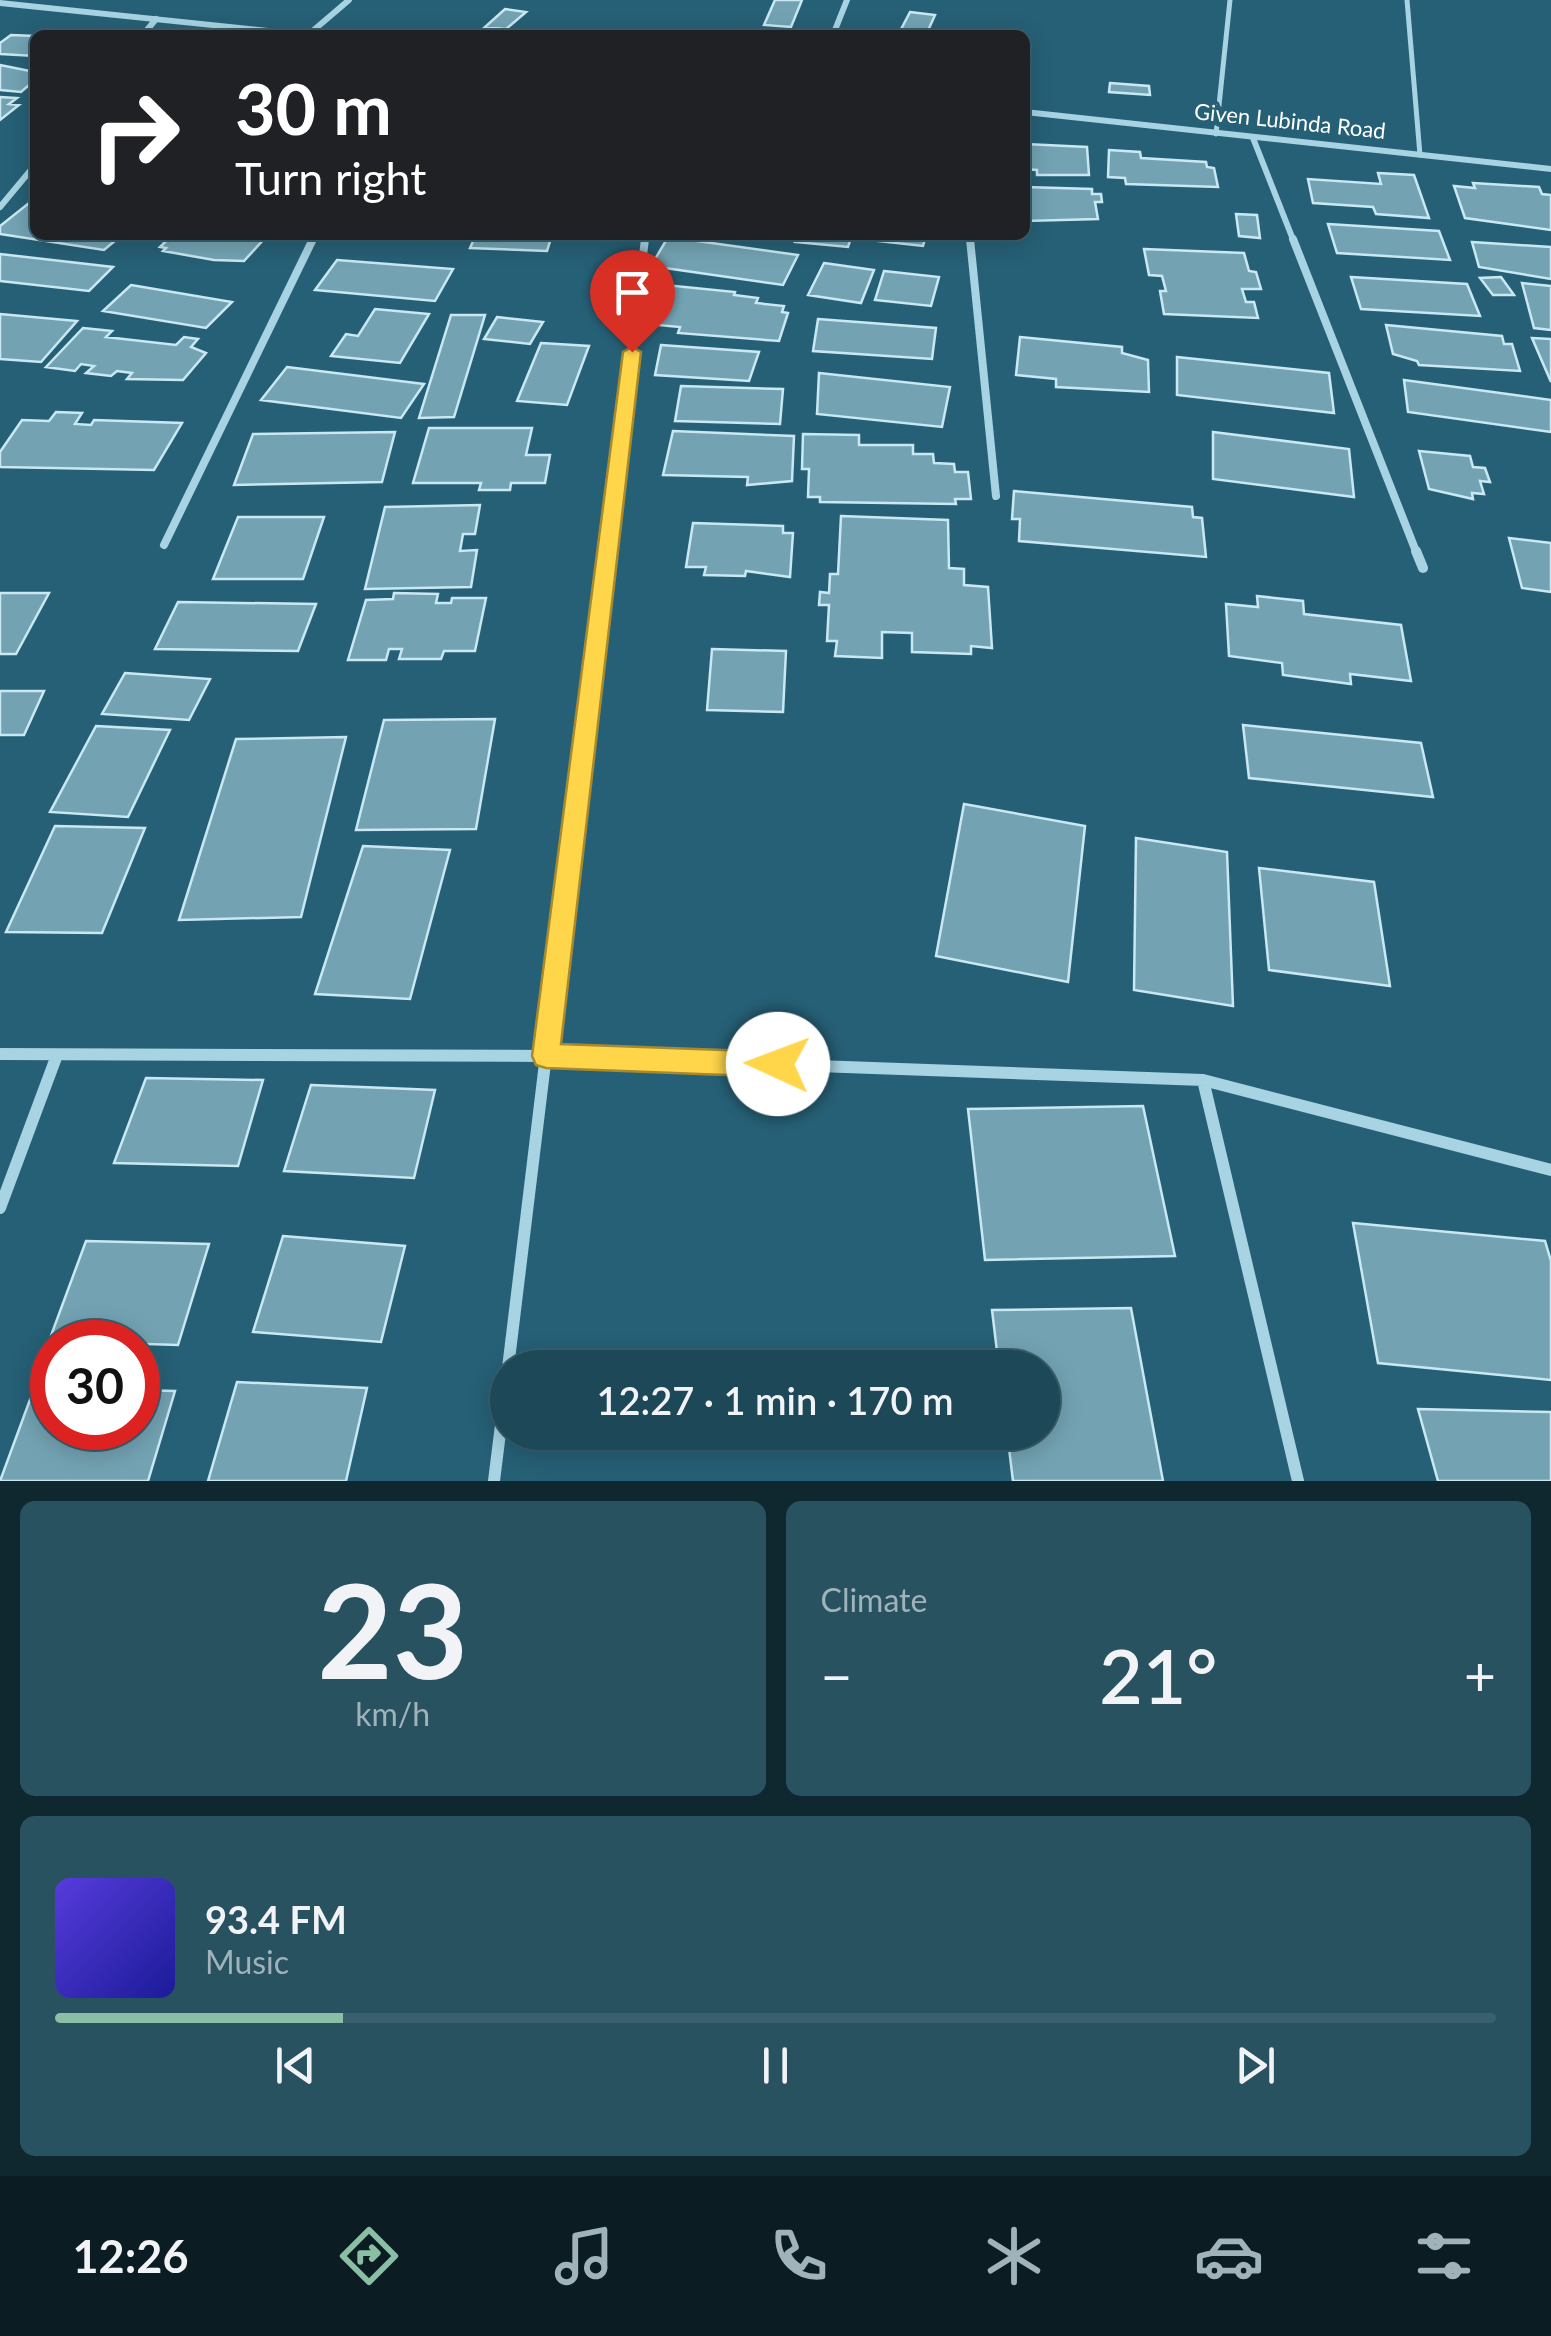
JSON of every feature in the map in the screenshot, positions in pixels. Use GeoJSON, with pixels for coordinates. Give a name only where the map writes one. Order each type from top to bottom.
{"type":"FeatureCollection","features":[{"type":"Feature","properties":{"kind":"street"},"geometry":{"type":"LineString","coordinates":[[313,30],[349,0]]}},
{"type":"Feature","properties":{"kind":"street"},"geometry":{"type":"LineString","coordinates":[[835,30],[847,0]]}},
{"type":"Feature","properties":{"kind":"street"},"geometry":{"type":"LineString","coordinates":[[0,2],[257,30]]}},
{"type":"Feature","properties":{"kind":"street"},"geometry":{"type":"LineString","coordinates":[[147,30],[156,20]]}},
{"type":"Feature","properties":{"kind":"street","name":"Given Lubinda Road"},"geometry":{"type":"LineString","coordinates":[[1030,113],[1551,169]]}},
{"type":"Feature","properties":{"kind":"street"},"geometry":{"type":"LineString","coordinates":[[1254,138],[1423,568]]}},
{"type":"Feature","properties":{"kind":"street"},"geometry":{"type":"LineString","coordinates":[[0,207],[30,170]]}},
{"type":"Feature","properties":{"kind":"street"},"geometry":{"type":"LineString","coordinates":[[164,545],[313,240]]}},
{"type":"Feature","properties":{"kind":"street"},"geometry":{"type":"LineString","coordinates":[[510,1350],[645,240]]}},
{"type":"Feature","properties":{"kind":"street"},"geometry":{"type":"LineString","coordinates":[[970,240],[996,496]]}},
{"type":"Feature","properties":{"kind":"street"},"geometry":{"type":"LineString","coordinates":[[0,1054],[546,1056],[1204,1080],[1551,1170]]}},
{"type":"Feature","properties":{"kind":"street"},"geometry":{"type":"LineString","coordinates":[[0,1208],[58,1055]]}},
{"type":"Feature","properties":{"kind":"street"},"geometry":{"type":"LineString","coordinates":[[1204,1080],[1298,1481]]}},
{"type":"Feature","properties":{"kind":"street"},"geometry":{"type":"LineString","coordinates":[[494,1481],[498,1450]]}},
{"type":"Feature","properties":{"kind":"lane"},"geometry":{"type":"LineString","coordinates":[[1216,134],[1230,0]]}},
{"type":"Feature","properties":{"kind":"lane"},"geometry":{"type":"LineString","coordinates":[[1407,0],[1420,155]]}},
{"type":"Feature","properties":{"kind":"building"},"geometry":{"type":"Polygon","coordinates":[[[775,0],[802,0],[791,27],[764,25],[775,0]]]}},
{"type":"Feature","properties":{"kind":"building"},"geometry":{"type":"Polygon","coordinates":[[[505,9],[526,12],[506,29],[485,27],[505,9]]]}},
{"type":"Feature","properties":{"kind":"building"},"geometry":{"type":"Polygon","coordinates":[[[910,12],[935,15],[928,30],[901,30],[910,12]]]}},
{"type":"Feature","properties":{"kind":"building"},"geometry":{"type":"Polygon","coordinates":[[[11,35],[30,36],[30,56],[0,54],[0,43],[11,35]]]}},
{"type":"Feature","properties":{"kind":"building"},"geometry":{"type":"Polygon","coordinates":[[[0,65],[30,71],[30,84],[21,92],[0,90],[0,65]]]}},
{"type":"Feature","properties":{"kind":"building"},"geometry":{"type":"Polygon","coordinates":[[[1110,83],[1149,86],[1150,95],[1109,92],[1110,83]]]}},
{"type":"Feature","properties":{"kind":"building"},"geometry":{"type":"Polygon","coordinates":[[[0,97],[17,98],[9,104],[19,105],[0,120],[0,97]]]}},
{"type":"Feature","properties":{"kind":"building"},"geometry":{"type":"Polygon","coordinates":[[[1030,144],[1087,147],[1089,175],[1037,175],[1037,170],[1030,169],[1030,144]]]}},
{"type":"Feature","properties":{"kind":"building"},"geometry":{"type":"Polygon","coordinates":[[[1109,150],[1140,152],[1141,158],[1206,162],[1207,167],[1214,168],[1218,187],[1126,184],[1125,178],[1108,177],[1109,150]]]}},
{"type":"Feature","properties":{"kind":"building"},"geometry":{"type":"Polygon","coordinates":[[[1378,173],[1414,175],[1429,218],[1376,214],[1373,207],[1313,203],[1308,179],[1381,184],[1378,173]]]}},
{"type":"Feature","properties":{"kind":"building"},"geometry":{"type":"Polygon","coordinates":[[[1473,183],[1539,187],[1542,194],[1551,195],[1551,230],[1465,218],[1454,186],[1475,188],[1473,183]]]}},
{"type":"Feature","properties":{"kind":"building"},"geometry":{"type":"Polygon","coordinates":[[[1030,187],[1092,189],[1092,194],[1101,194],[1102,202],[1095,202],[1098,219],[1030,221],[1030,187]]]}},
{"type":"Feature","properties":{"kind":"building"},"geometry":{"type":"Polygon","coordinates":[[[30,203],[30,239],[0,234],[0,226],[30,203]]]}},
{"type":"Feature","properties":{"kind":"building"},"geometry":{"type":"Polygon","coordinates":[[[1236,214],[1257,215],[1260,238],[1239,236],[1236,214]]]}},
{"type":"Feature","properties":{"kind":"building"},"geometry":{"type":"Polygon","coordinates":[[[1328,224],[1439,231],[1450,260],[1337,253],[1328,224]]]}},
{"type":"Feature","properties":{"kind":"building"},"geometry":{"type":"Polygon","coordinates":[[[39,240],[116,240],[104,250],[39,240]]]}},
{"type":"Feature","properties":{"kind":"building"},"geometry":{"type":"Polygon","coordinates":[[[167,240],[263,240],[244,261],[214,260],[163,251],[166,248],[160,247],[167,240]]]}},
{"type":"Feature","properties":{"kind":"building"},"geometry":{"type":"Polygon","coordinates":[[[474,240],[550,240],[547,251],[470,248],[474,240]]]}},
{"type":"Feature","properties":{"kind":"building"},"geometry":{"type":"Polygon","coordinates":[[[666,240],[798,255],[783,285],[651,266],[666,240]]]}},
{"type":"Feature","properties":{"kind":"building"},"geometry":{"type":"Polygon","coordinates":[[[796,240],[850,240],[848,247],[796,240]]]}},
{"type":"Feature","properties":{"kind":"building"},"geometry":{"type":"Polygon","coordinates":[[[869,240],[925,240],[923,246],[869,240]]]}},
{"type":"Feature","properties":{"kind":"building"},"geometry":{"type":"Polygon","coordinates":[[[1472,242],[1551,247],[1551,279],[1479,267],[1472,242]]]}},
{"type":"Feature","properties":{"kind":"building"},"geometry":{"type":"Polygon","coordinates":[[[1144,249],[1244,253],[1249,271],[1256,272],[1261,289],[1242,289],[1246,302],[1254,302],[1258,318],[1164,314],[1160,291],[1166,291],[1162,276],[1149,275],[1144,249]]]}},
{"type":"Feature","properties":{"kind":"building"},"geometry":{"type":"Polygon","coordinates":[[[0,254],[113,267],[89,291],[0,281],[0,254]]]}},
{"type":"Feature","properties":{"kind":"building"},"geometry":{"type":"Polygon","coordinates":[[[337,260],[453,269],[435,301],[315,290],[337,260]]]}},
{"type":"Feature","properties":{"kind":"building"},"geometry":{"type":"Polygon","coordinates":[[[824,263],[874,270],[861,303],[808,295],[824,263]]]}},
{"type":"Feature","properties":{"kind":"building"},"geometry":{"type":"Polygon","coordinates":[[[884,271],[939,277],[931,306],[875,300],[884,271]]]}},
{"type":"Feature","properties":{"kind":"building"},"geometry":{"type":"Polygon","coordinates":[[[1351,277],[1467,284],[1480,316],[1361,309],[1351,277]]]}},
{"type":"Feature","properties":{"kind":"building"},"geometry":{"type":"Polygon","coordinates":[[[1501,277],[1514,295],[1493,295],[1480,278],[1501,277]]]}},
{"type":"Feature","properties":{"kind":"building"},"geometry":{"type":"Polygon","coordinates":[[[1522,283],[1551,286],[1551,330],[1534,328],[1522,283]]]}},
{"type":"Feature","properties":{"kind":"building"},"geometry":{"type":"Polygon","coordinates":[[[131,285],[232,302],[206,328],[103,311],[131,285]]]}},
{"type":"Feature","properties":{"kind":"building"},"geometry":{"type":"Polygon","coordinates":[[[665,285],[735,292],[734,295],[758,298],[756,303],[784,306],[782,312],[788,313],[779,341],[678,333],[680,327],[647,324],[665,285]]]}},
{"type":"Feature","properties":{"kind":"building"},"geometry":{"type":"Polygon","coordinates":[[[375,309],[429,314],[400,363],[331,356],[346,334],[358,336],[375,309]]]}},
{"type":"Feature","properties":{"kind":"building"},"geometry":{"type":"Polygon","coordinates":[[[0,314],[77,321],[41,362],[0,359],[0,314]]]}},
{"type":"Feature","properties":{"kind":"building"},"geometry":{"type":"Polygon","coordinates":[[[451,315],[485,315],[454,417],[419,418],[451,315]]]}},
{"type":"Feature","properties":{"kind":"building"},"geometry":{"type":"Polygon","coordinates":[[[497,317],[543,322],[530,344],[484,339],[497,317]]]}},
{"type":"Feature","properties":{"kind":"building"},"geometry":{"type":"Polygon","coordinates":[[[818,319],[936,328],[932,359],[813,351],[818,319]]]}},
{"type":"Feature","properties":{"kind":"building"},"geometry":{"type":"Polygon","coordinates":[[[1386,325],[1502,336],[1504,344],[1512,344],[1520,371],[1419,365],[1393,354],[1386,325]]]}},
{"type":"Feature","properties":{"kind":"building"},"geometry":{"type":"Polygon","coordinates":[[[83,328],[112,331],[106,337],[176,345],[184,337],[198,339],[191,347],[206,353],[183,380],[127,379],[132,373],[117,371],[111,376],[86,373],[94,366],[81,364],[75,371],[46,367],[83,328]]]}},
{"type":"Feature","properties":{"kind":"building"},"geometry":{"type":"Polygon","coordinates":[[[1020,337],[1122,347],[1122,353],[1148,360],[1149,392],[1056,387],[1056,379],[1016,375],[1020,337]]]}},
{"type":"Feature","properties":{"kind":"building"},"geometry":{"type":"Polygon","coordinates":[[[1532,338],[1551,339],[1551,382],[1532,338]]]}},
{"type":"Feature","properties":{"kind":"building"},"geometry":{"type":"Polygon","coordinates":[[[541,343],[589,346],[567,405],[517,401],[541,343]]]}},
{"type":"Feature","properties":{"kind":"building"},"geometry":{"type":"Polygon","coordinates":[[[661,345],[759,352],[749,381],[655,375],[661,345]]]}},
{"type":"Feature","properties":{"kind":"building"},"geometry":{"type":"Polygon","coordinates":[[[1177,357],[1329,373],[1334,413],[1177,395],[1177,357]]]}},
{"type":"Feature","properties":{"kind":"building"},"geometry":{"type":"Polygon","coordinates":[[[287,367],[424,384],[401,418],[261,400],[287,367]]]}},
{"type":"Feature","properties":{"kind":"building"},"geometry":{"type":"Polygon","coordinates":[[[819,373],[950,387],[942,427],[817,414],[819,373]]]}},
{"type":"Feature","properties":{"kind":"building"},"geometry":{"type":"Polygon","coordinates":[[[1404,380],[1551,400],[1551,432],[1408,412],[1404,380]]]}},
{"type":"Feature","properties":{"kind":"building"},"geometry":{"type":"Polygon","coordinates":[[[681,386],[783,389],[780,424],[675,421],[681,386]]]}},
{"type":"Feature","properties":{"kind":"building"},"geometry":{"type":"Polygon","coordinates":[[[56,412],[82,413],[75,424],[91,425],[94,420],[182,423],[154,470],[0,467],[0,452],[22,420],[49,421],[56,412]]]}},
{"type":"Feature","properties":{"kind":"building"},"geometry":{"type":"Polygon","coordinates":[[[429,428],[532,428],[526,455],[550,455],[545,483],[511,483],[510,490],[479,490],[481,483],[413,483],[429,428]]]}},
{"type":"Feature","properties":{"kind":"building"},"geometry":{"type":"Polygon","coordinates":[[[673,431],[794,436],[792,481],[747,485],[748,477],[663,475],[673,431]]]}},
{"type":"Feature","properties":{"kind":"building"},"geometry":{"type":"Polygon","coordinates":[[[395,432],[382,482],[234,485],[253,434],[395,432]]]}},
{"type":"Feature","properties":{"kind":"building"},"geometry":{"type":"Polygon","coordinates":[[[1213,432],[1349,449],[1354,497],[1213,479],[1213,432]]]}},
{"type":"Feature","properties":{"kind":"building"},"geometry":{"type":"Polygon","coordinates":[[[803,434],[859,435],[859,445],[913,445],[913,454],[933,454],[934,463],[954,464],[955,472],[968,472],[971,499],[955,499],[956,504],[820,502],[820,497],[808,497],[809,469],[802,469],[803,434]]]}},
{"type":"Feature","properties":{"kind":"building"},"geometry":{"type":"Polygon","coordinates":[[[1419,451],[1470,456],[1473,467],[1485,468],[1490,482],[1480,481],[1484,494],[1472,493],[1473,499],[1429,489],[1419,451]]]}},
{"type":"Feature","properties":{"kind":"building"},"geometry":{"type":"Polygon","coordinates":[[[1014,491],[1192,507],[1193,517],[1202,518],[1206,557],[1019,541],[1020,519],[1012,519],[1014,491]]]}},
{"type":"Feature","properties":{"kind":"building"},"geometry":{"type":"Polygon","coordinates":[[[480,505],[475,534],[463,534],[460,551],[477,550],[471,587],[365,589],[385,507],[480,505]]]}},
{"type":"Feature","properties":{"kind":"building"},"geometry":{"type":"Polygon","coordinates":[[[841,516],[948,520],[949,568],[964,569],[964,585],[988,587],[992,648],[971,646],[971,654],[912,652],[912,633],[882,632],[882,658],[835,656],[837,641],[827,641],[829,605],[819,605],[820,592],[829,593],[830,574],[838,574],[841,516]]]}},
{"type":"Feature","properties":{"kind":"building"},"geometry":{"type":"Polygon","coordinates":[[[238,517],[324,517],[303,579],[213,579],[238,517]]]}},
{"type":"Feature","properties":{"kind":"building"},"geometry":{"type":"Polygon","coordinates":[[[693,523],[783,526],[783,533],[793,533],[790,577],[746,571],[745,576],[704,575],[706,567],[686,567],[693,523]]]}},
{"type":"Feature","properties":{"kind":"building"},"geometry":{"type":"Polygon","coordinates":[[[1509,538],[1551,543],[1551,592],[1522,588],[1509,538]]]}},
{"type":"Feature","properties":{"kind":"building"},"geometry":{"type":"Polygon","coordinates":[[[0,593],[49,593],[16,654],[0,654],[0,593]]]}},
{"type":"Feature","properties":{"kind":"building"},"geometry":{"type":"Polygon","coordinates":[[[394,593],[438,594],[436,603],[451,603],[452,598],[486,598],[475,651],[444,651],[441,659],[399,659],[402,649],[389,649],[386,660],[348,660],[366,600],[393,599],[394,593]]]}},
{"type":"Feature","properties":{"kind":"building"},"geometry":{"type":"Polygon","coordinates":[[[1257,596],[1303,601],[1304,614],[1401,625],[1411,681],[1350,674],[1351,684],[1283,675],[1282,663],[1229,656],[1226,604],[1258,607],[1257,596]]]}},
{"type":"Feature","properties":{"kind":"building"},"geometry":{"type":"Polygon","coordinates":[[[178,602],[316,604],[298,651],[155,649],[178,602]]]}},
{"type":"Feature","properties":{"kind":"building"},"geometry":{"type":"Polygon","coordinates":[[[712,649],[786,651],[783,712],[707,710],[712,649]]]}},
{"type":"Feature","properties":{"kind":"building"},"geometry":{"type":"Polygon","coordinates":[[[125,673],[210,679],[189,720],[102,714],[125,673]]]}},
{"type":"Feature","properties":{"kind":"building"},"geometry":{"type":"Polygon","coordinates":[[[0,691],[44,691],[24,735],[0,735],[0,691]]]}},
{"type":"Feature","properties":{"kind":"building"},"geometry":{"type":"Polygon","coordinates":[[[495,719],[476,829],[356,830],[384,720],[495,719]]]}},
{"type":"Feature","properties":{"kind":"building"},"geometry":{"type":"Polygon","coordinates":[[[1243,725],[1421,743],[1433,797],[1249,778],[1243,725]]]}},
{"type":"Feature","properties":{"kind":"building"},"geometry":{"type":"Polygon","coordinates":[[[96,726],[170,730],[128,817],[50,812],[96,726]]]}},
{"type":"Feature","properties":{"kind":"building"},"geometry":{"type":"Polygon","coordinates":[[[346,737],[301,917],[179,920],[236,739],[346,737]]]}},
{"type":"Feature","properties":{"kind":"building"},"geometry":{"type":"Polygon","coordinates":[[[964,804],[1085,826],[1068,982],[936,956],[964,804]]]}},
{"type":"Feature","properties":{"kind":"building"},"geometry":{"type":"Polygon","coordinates":[[[55,826],[145,828],[102,933],[6,932],[55,826]]]}},
{"type":"Feature","properties":{"kind":"building"},"geometry":{"type":"Polygon","coordinates":[[[1136,838],[1227,852],[1233,1006],[1134,990],[1136,838]]]}},
{"type":"Feature","properties":{"kind":"building"},"geometry":{"type":"Polygon","coordinates":[[[363,846],[450,850],[410,999],[315,994],[363,846]]]}},
{"type":"Feature","properties":{"kind":"building"},"geometry":{"type":"Polygon","coordinates":[[[1259,868],[1374,882],[1390,986],[1269,970],[1259,868]]]}},
{"type":"Feature","properties":{"kind":"building"},"geometry":{"type":"Polygon","coordinates":[[[146,1078],[263,1080],[238,1166],[114,1163],[146,1078]]]}},
{"type":"Feature","properties":{"kind":"building"},"geometry":{"type":"Polygon","coordinates":[[[311,1085],[435,1090],[414,1178],[284,1171],[311,1085]]]}},
{"type":"Feature","properties":{"kind":"building"},"geometry":{"type":"Polygon","coordinates":[[[1143,1106],[1175,1256],[985,1260],[968,1109],[1143,1106]]]}},
{"type":"Feature","properties":{"kind":"building"},"geometry":{"type":"Polygon","coordinates":[[[1353,1223],[1545,1241],[1551,1261],[1551,1380],[1378,1363],[1353,1223]]]}},
{"type":"Feature","properties":{"kind":"building"},"geometry":{"type":"Polygon","coordinates":[[[283,1236],[405,1246],[381,1342],[253,1332],[283,1236]]]}},
{"type":"Feature","properties":{"kind":"building"},"geometry":{"type":"Polygon","coordinates":[[[86,1241],[209,1244],[178,1345],[160,1344],[160,1320],[57,1320],[86,1241]]]}},
{"type":"Feature","properties":{"kind":"building"},"geometry":{"type":"Polygon","coordinates":[[[1131,1308],[1163,1481],[1013,1481],[1009,1450],[1060,1450],[1060,1350],[997,1350],[992,1310],[1131,1308]]]}},
{"type":"Feature","properties":{"kind":"building"},"geometry":{"type":"Polygon","coordinates":[[[237,1382],[367,1388],[346,1481],[208,1481],[237,1382]]]}},
{"type":"Feature","properties":{"kind":"building"},"geometry":{"type":"Polygon","coordinates":[[[160,1391],[175,1391],[160,1441],[160,1391]]]}},
{"type":"Feature","properties":{"kind":"building"},"geometry":{"type":"Polygon","coordinates":[[[30,1400],[30,1450],[157,1450],[148,1481],[0,1481],[30,1400]]]}},
{"type":"Feature","properties":{"kind":"building"},"geometry":{"type":"Polygon","coordinates":[[[1418,1409],[1551,1412],[1551,1481],[1438,1481],[1418,1409]]]}},
{"type":"Feature","properties":{"kind":"route"},"geometry":{"type":"LineString","coordinates":[[632,352],[546,1056],[778,1064]]}}]}
